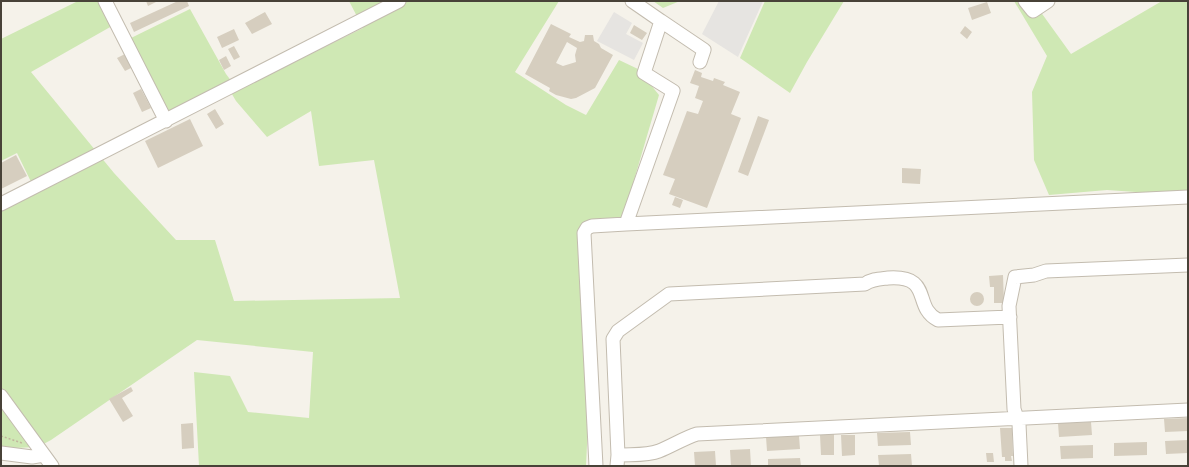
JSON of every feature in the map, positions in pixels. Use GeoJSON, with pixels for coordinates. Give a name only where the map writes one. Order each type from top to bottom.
{"type":"FeatureCollection","features":[{"type":"Feature","properties":{"kind":"street"},"geometry":{"type":"LineString","coordinates":[[105,1],[166,121]]}},
{"type":"Feature","properties":{"kind":"street"},"geometry":{"type":"LineString","coordinates":[[1,204],[399,1]]}},
{"type":"Feature","properties":{"kind":"street"},"geometry":{"type":"LineString","coordinates":[[632,1],[704,50],[700,62]]}},
{"type":"Feature","properties":{"kind":"street"},"geometry":{"type":"LineString","coordinates":[[1025,1],[1033,11],[1048,1]]}},
{"type":"Feature","properties":{"kind":"street"},"geometry":{"type":"LineString","coordinates":[[626,224],[673,91],[644,73],[661,21]]}},
{"type":"Feature","properties":{"kind":"street"},"geometry":{"type":"LineString","coordinates":[[596,466],[584,233],[587,228],[592,226],[626,224],[1188,197]]}},
{"type":"Feature","properties":{"kind":"street"},"geometry":{"type":"LineString","coordinates":[[1021,466],[1017,417],[1014,409],[1009,306],[1015,277],[1034,275],[1046,271],[1188,265]]}},
{"type":"Feature","properties":{"kind":"street"},"geometry":{"type":"LineString","coordinates":[[1010,317],[938,320],[929,315],[926,311],[922,294],[919,289],[910,281],[900,278],[872,280],[865,284],[669,294],[618,331],[613,339],[618,460],[650,454],[689,436],[697,434],[1017,417],[1188,410]]}},
{"type":"Feature","properties":{"kind":"street"},"geometry":{"type":"LineString","coordinates":[[1,396],[48,461]]}},
{"type":"Feature","properties":{"kind":"street"},"geometry":{"type":"LineString","coordinates":[[1,453],[32,457],[48,461]]}},
{"type":"Feature","properties":{"kind":"path"},"geometry":{"type":"LineString","coordinates":[[1,436],[19,443],[35,443]]}},
{"type":"Feature","properties":{"kind":"green space"},"geometry":{"type":"Polygon","coordinates":[[[78,1],[100,1],[112,26],[31,72],[114,173],[176,240],[215,240],[234,301],[400,298],[374,160],[319,166],[311,111],[267,137],[236,101],[226,84],[167,114],[131,38],[190,9],[226,74],[238,90],[363,28],[349,1],[559,1],[515,72],[566,105],[586,115],[619,60],[638,69],[659,95],[622,221],[582,225],[589,406],[586,465],[199,466],[194,372],[230,376],[248,412],[309,418],[313,352],[197,340],[51,440],[38,447],[14,448],[1,446],[1,209],[35,190],[17,153],[1,161],[1,39],[78,1]]]}},
{"type":"Feature","properties":{"kind":"green space"},"geometry":{"type":"Polygon","coordinates":[[[653,1],[680,1],[663,8],[653,1]]]}},
{"type":"Feature","properties":{"kind":"green space"},"geometry":{"type":"Polygon","coordinates":[[[765,1],[844,1],[790,93],[740,58],[765,1]]]}},
{"type":"Feature","properties":{"kind":"green space"},"geometry":{"type":"Polygon","coordinates":[[[1014,1],[1051,1],[1040,11],[1071,54],[1162,1],[1186,1],[1188,3],[1188,194],[1180,195],[1107,190],[1049,195],[1034,160],[1032,92],[1047,56],[1014,1]]]}},
{"type":"Feature","properties":{"kind":"shaded area"},"geometry":{"type":"Polygon","coordinates":[[[719,1],[763,1],[738,57],[702,34],[719,1]]]}},
{"type":"Feature","properties":{"kind":"shaded area"},"geometry":{"type":"Polygon","coordinates":[[[614,12],[632,23],[626,34],[643,43],[634,60],[597,41],[614,12]]]}},
{"type":"Feature","properties":{"kind":"building"},"geometry":{"type":"Polygon","coordinates":[[[146,1],[158,1],[148,6],[146,1]]]}},
{"type":"Feature","properties":{"kind":"building"},"geometry":{"type":"Polygon","coordinates":[[[178,1],[187,1],[189,6],[134,32],[130,23],[178,1]]]}},
{"type":"Feature","properties":{"kind":"building"},"geometry":{"type":"Polygon","coordinates":[[[987,2],[991,13],[972,20],[968,8],[987,2]]]}},
{"type":"Feature","properties":{"kind":"building"},"geometry":{"type":"Polygon","coordinates":[[[265,12],[272,24],[252,34],[245,23],[265,12]]]}},
{"type":"Feature","properties":{"kind":"building"},"geometry":{"type":"Polygon","coordinates":[[[551,24],[571,34],[569,37],[580,42],[584,41],[585,35],[593,35],[594,41],[599,44],[601,48],[613,55],[595,88],[576,98],[571,99],[556,95],[549,91],[550,88],[525,74],[551,24]],[[567,42],[556,63],[563,66],[576,62],[575,55],[577,48],[567,42]]]}},
{"type":"Feature","properties":{"kind":"building"},"geometry":{"type":"Polygon","coordinates":[[[634,25],[647,33],[642,40],[630,33],[634,25]]]}},
{"type":"Feature","properties":{"kind":"building"},"geometry":{"type":"Polygon","coordinates":[[[965,26],[972,32],[967,39],[960,33],[965,26]]]}},
{"type":"Feature","properties":{"kind":"building"},"geometry":{"type":"Polygon","coordinates":[[[234,29],[239,40],[222,48],[217,37],[234,29]]]}},
{"type":"Feature","properties":{"kind":"building"},"geometry":{"type":"Polygon","coordinates":[[[234,46],[240,57],[234,60],[228,49],[234,46]]]}},
{"type":"Feature","properties":{"kind":"building"},"geometry":{"type":"Polygon","coordinates":[[[125,54],[133,67],[125,71],[117,58],[125,54]]]}},
{"type":"Feature","properties":{"kind":"building"},"geometry":{"type":"Polygon","coordinates":[[[226,56],[231,66],[224,70],[219,60],[226,56]]]}},
{"type":"Feature","properties":{"kind":"building"},"geometry":{"type":"Polygon","coordinates":[[[695,70],[702,73],[701,77],[713,81],[714,78],[725,82],[723,85],[740,92],[731,114],[741,118],[707,208],[669,194],[675,179],[663,175],[687,111],[698,114],[703,101],[695,98],[699,86],[690,83],[695,70]]]}},
{"type":"Feature","properties":{"kind":"building"},"geometry":{"type":"Polygon","coordinates":[[[141,89],[151,108],[142,112],[133,93],[141,89]]]}},
{"type":"Feature","properties":{"kind":"building"},"geometry":{"type":"Polygon","coordinates":[[[215,109],[224,124],[216,129],[207,114],[215,109]]]}},
{"type":"Feature","properties":{"kind":"building"},"geometry":{"type":"Polygon","coordinates":[[[758,116],[769,120],[748,176],[738,172],[758,116]]]}},
{"type":"Feature","properties":{"kind":"building"},"geometry":{"type":"Polygon","coordinates":[[[190,119],[203,146],[158,168],[145,141],[190,119]]]}},
{"type":"Feature","properties":{"kind":"building"},"geometry":{"type":"Polygon","coordinates":[[[16,155],[27,176],[1,189],[1,163],[16,155]]]}},
{"type":"Feature","properties":{"kind":"building"},"geometry":{"type":"Polygon","coordinates":[[[902,168],[921,169],[920,184],[902,183],[902,168]]]}},
{"type":"Feature","properties":{"kind":"building"},"geometry":{"type":"Polygon","coordinates":[[[675,197],[683,200],[680,208],[672,205],[675,197]]]}},
{"type":"Feature","properties":{"kind":"building"},"geometry":{"type":"Polygon","coordinates":[[[1003,275],[1004,303],[994,303],[994,287],[990,287],[989,276],[1003,275]]]}},
{"type":"Feature","properties":{"kind":"building"},"geometry":{"type":"Polygon","coordinates":[[[974,292],[980,292],[984,296],[984,302],[980,306],[974,306],[970,302],[970,296],[974,292]]]}},
{"type":"Feature","properties":{"kind":"building"},"geometry":{"type":"Polygon","coordinates":[[[131,387],[133,391],[122,398],[133,416],[123,422],[109,399],[131,387]]]}},
{"type":"Feature","properties":{"kind":"building"},"geometry":{"type":"Polygon","coordinates":[[[1188,418],[1188,431],[1165,432],[1164,419],[1188,418]]]}},
{"type":"Feature","properties":{"kind":"building"},"geometry":{"type":"Polygon","coordinates":[[[1091,422],[1092,435],[1059,437],[1058,423],[1091,422]]]}},
{"type":"Feature","properties":{"kind":"building"},"geometry":{"type":"Polygon","coordinates":[[[193,423],[194,448],[182,449],[181,424],[193,423]]]}},
{"type":"Feature","properties":{"kind":"building"},"geometry":{"type":"Polygon","coordinates":[[[1000,428],[1012,428],[1012,461],[1005,461],[1005,457],[1002,457],[1000,428]]]}},
{"type":"Feature","properties":{"kind":"building"},"geometry":{"type":"Polygon","coordinates":[[[910,432],[911,445],[878,446],[877,433],[910,432]]]}},
{"type":"Feature","properties":{"kind":"building"},"geometry":{"type":"Polygon","coordinates":[[[834,434],[834,455],[821,455],[820,435],[834,434]]]}},
{"type":"Feature","properties":{"kind":"building"},"geometry":{"type":"Polygon","coordinates":[[[841,435],[855,435],[855,455],[842,456],[841,435]]]}},
{"type":"Feature","properties":{"kind":"building"},"geometry":{"type":"Polygon","coordinates":[[[799,436],[800,449],[767,451],[766,437],[799,436]]]}},
{"type":"Feature","properties":{"kind":"building"},"geometry":{"type":"Polygon","coordinates":[[[1188,440],[1188,453],[1166,454],[1165,441],[1188,440]]]}},
{"type":"Feature","properties":{"kind":"building"},"geometry":{"type":"Polygon","coordinates":[[[1147,442],[1147,455],[1114,456],[1114,443],[1147,442]]]}},
{"type":"Feature","properties":{"kind":"building"},"geometry":{"type":"Polygon","coordinates":[[[1093,445],[1093,458],[1061,459],[1060,446],[1093,445]]]}},
{"type":"Feature","properties":{"kind":"building"},"geometry":{"type":"Polygon","coordinates":[[[750,449],[751,466],[731,466],[730,450],[750,449]]]}},
{"type":"Feature","properties":{"kind":"building"},"geometry":{"type":"Polygon","coordinates":[[[715,451],[716,466],[695,466],[694,452],[715,451]]]}},
{"type":"Feature","properties":{"kind":"building"},"geometry":{"type":"Polygon","coordinates":[[[986,453],[993,453],[994,462],[987,462],[986,453]]]}},
{"type":"Feature","properties":{"kind":"building"},"geometry":{"type":"Polygon","coordinates":[[[911,454],[912,466],[879,466],[878,455],[911,454]]]}},
{"type":"Feature","properties":{"kind":"building"},"geometry":{"type":"Polygon","coordinates":[[[800,458],[801,466],[768,466],[768,459],[800,458]]]}}]}
